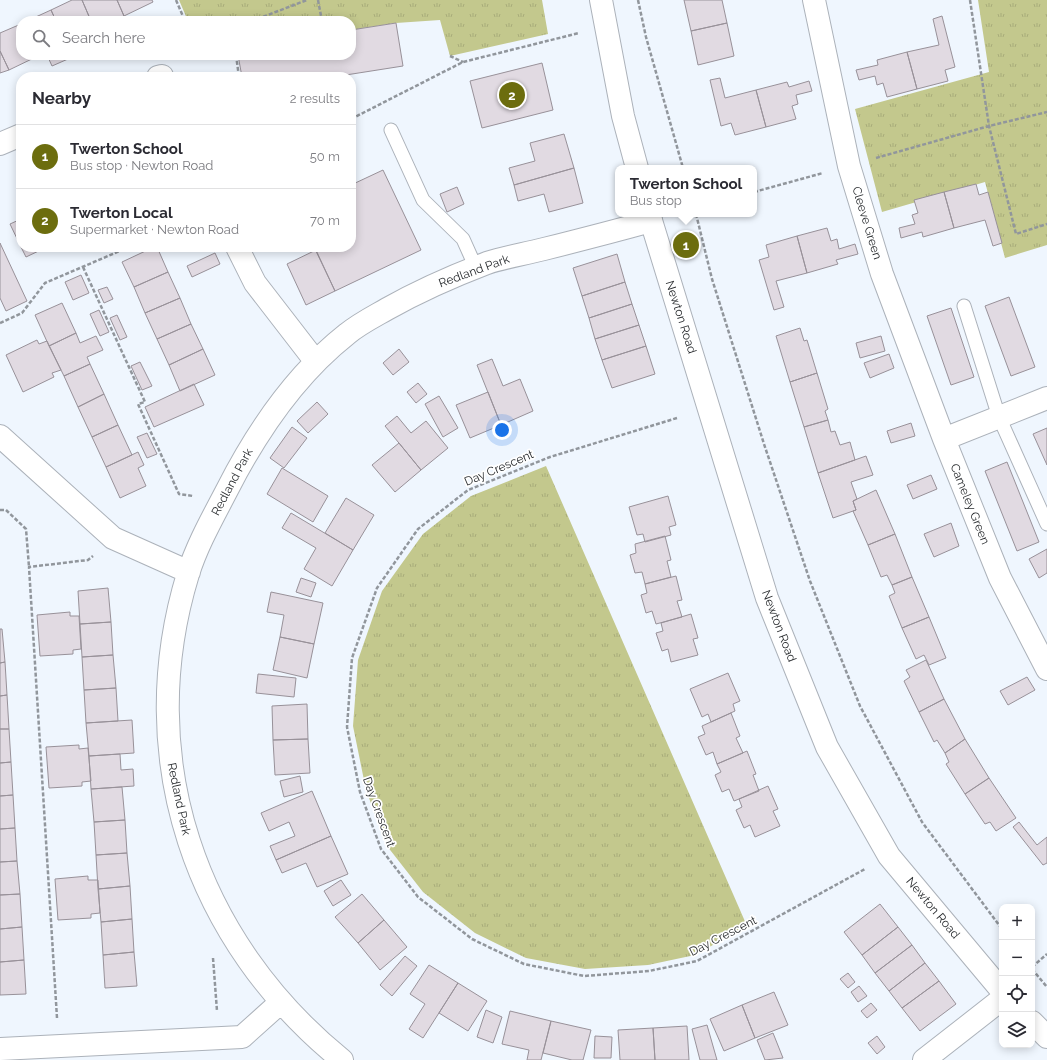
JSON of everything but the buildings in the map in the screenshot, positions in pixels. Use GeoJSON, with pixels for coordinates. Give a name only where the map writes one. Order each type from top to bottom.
{"type":"FeatureCollection","features":[{"type":"Feature","properties":{"kind":"street"},"geometry":{"type":"LineString","coordinates":[[601,0],[605,28],[623,116],[636,165]]}},
{"type":"Feature","properties":{"kind":"street","name":"Cleeve Green"},"geometry":{"type":"LineString","coordinates":[[814,0],[849,166],[882,274],[944,439]]}},
{"type":"Feature","properties":{"kind":"street"},"geometry":{"type":"LineString","coordinates":[[0,144],[16,137]]}},
{"type":"Feature","properties":{"kind":"street","name":"Redland Park"},"geometry":{"type":"LineString","coordinates":[[342,1060],[307,1030],[281,1002],[246,958],[221,918],[189,844],[174,784],[169,746],[170,665],[178,612],[189,572],[201,541],[222,498],[242,461],[262,429],[284,399],[316,362],[348,333],[376,315],[425,289],[490,262],[616,231],[650,217]]}},
{"type":"Feature","properties":{"kind":"street","name":"Newton Road"},"geometry":{"type":"LineString","coordinates":[[650,217],[767,598],[827,747],[889,856],[999,987]]}},
{"type":"Feature","properties":{"kind":"street"},"geometry":{"type":"LineString","coordinates":[[240,252],[255,283],[316,362]]}},
{"type":"Feature","properties":{"kind":"street"},"geometry":{"type":"LineString","coordinates":[[944,439],[1047,398]]}},
{"type":"Feature","properties":{"kind":"street"},"geometry":{"type":"LineString","coordinates":[[0,436],[113,538],[189,572]]}},
{"type":"Feature","properties":{"kind":"street","name":"Cameley Green"},"geometry":{"type":"LineString","coordinates":[[944,439],[1000,578],[1047,669]]}},
{"type":"Feature","properties":{"kind":"street"},"geometry":{"type":"LineString","coordinates":[[924,1060],[999,1001]]}},
{"type":"Feature","properties":{"kind":"street"},"geometry":{"type":"LineString","coordinates":[[0,1049],[72,1050],[242,1037],[281,1002]]}},
{"type":"Feature","properties":{"kind":"street"},"geometry":{"type":"LineString","coordinates":[[1035,1025],[1047,1037]]}},
{"type":"Feature","properties":{"kind":"lane"},"geometry":{"type":"LineString","coordinates":[[391,130],[422,200],[463,239],[476,268]]}},
{"type":"Feature","properties":{"kind":"lane"},"geometry":{"type":"LineString","coordinates":[[964,306],[999,417],[1047,524]]}},
{"type":"Feature","properties":{"kind":"path"},"geometry":{"type":"LineString","coordinates":[[176,0],[184,16]]}},
{"type":"Feature","properties":{"kind":"path"},"geometry":{"type":"LineString","coordinates":[[265,16],[307,0]]}},
{"type":"Feature","properties":{"kind":"path"},"geometry":{"type":"LineString","coordinates":[[318,0],[321,16]]}},
{"type":"Feature","properties":{"kind":"path"},"geometry":{"type":"LineString","coordinates":[[638,0],[646,37],[682,165]]}},
{"type":"Feature","properties":{"kind":"path"},"geometry":{"type":"LineString","coordinates":[[970,0],[989,126],[1016,234],[1047,224]]}},
{"type":"Feature","properties":{"kind":"path"},"geometry":{"type":"LineString","coordinates":[[356,116],[464,62],[605,28]]}},
{"type":"Feature","properties":{"kind":"path"},"geometry":{"type":"LineString","coordinates":[[450,56],[464,62]]}},
{"type":"Feature","properties":{"kind":"path"},"geometry":{"type":"LineString","coordinates":[[237,60],[238,72]]}},
{"type":"Feature","properties":{"kind":"path"},"geometry":{"type":"LineString","coordinates":[[757,191],[989,126],[1047,112]]}},
{"type":"Feature","properties":{"kind":"path"},"geometry":{"type":"LineString","coordinates":[[697,217],[712,278],[764,444],[810,581],[860,706],[922,822],[999,925]]}},
{"type":"Feature","properties":{"kind":"path"},"geometry":{"type":"LineString","coordinates":[[0,323],[22,313],[45,283],[118,252]]}},
{"type":"Feature","properties":{"kind":"path"},"geometry":{"type":"LineString","coordinates":[[83,267],[144,402],[138,404],[179,494],[222,498]]}},
{"type":"Feature","properties":{"kind":"path","name":"Day Crescent"},"geometry":{"type":"LineString","coordinates":[[677,418],[550,457],[468,490],[418,529],[381,582],[377,588],[352,658],[346,727],[360,792],[381,850],[418,897],[472,939],[524,964],[584,976],[649,971],[697,961],[889,856]]}},
{"type":"Feature","properties":{"kind":"path"},"geometry":{"type":"LineString","coordinates":[[0,510],[6,510],[26,529],[72,1050]]}},
{"type":"Feature","properties":{"kind":"path"},"geometry":{"type":"LineString","coordinates":[[29,567],[88,560],[113,538]]}},
{"type":"Feature","properties":{"kind":"path"},"geometry":{"type":"LineString","coordinates":[[218,1038],[212,937],[221,918]]}},
{"type":"Feature","properties":{"kind":"path"},"geometry":{"type":"LineString","coordinates":[[1035,965],[1047,954]]}},
{"type":"Feature","properties":{"kind":"path"},"geometry":{"type":"LineString","coordinates":[[1035,972],[1047,987]]}},
{"type":"Feature","properties":{"kind":"green space"},"geometry":{"type":"Polygon","coordinates":[[[179,0],[542,0],[548,34],[450,56],[440,20],[396,23],[356,29],[356,16],[186,16],[179,0]]]}},
{"type":"Feature","properties":{"kind":"green space"},"geometry":{"type":"Polygon","coordinates":[[[978,0],[1047,0],[1047,245],[1005,258],[985,182],[882,212],[855,109],[989,72],[978,0]]]}},
{"type":"Feature","properties":{"kind":"green space"},"geometry":{"type":"Polygon","coordinates":[[[546,466],[747,926],[695,955],[648,965],[585,969],[526,958],[475,933],[423,892],[387,846],[366,790],[353,726],[358,660],[382,591],[423,534],[471,496],[546,466]]]}},
{"type":"Feature","properties":{"kind":"place","name":"Twerton Local"},"geometry":{"type":"Point","coordinates":[512,95]}},
{"type":"Feature","properties":{"kind":"place","name":"Twerton School"},"geometry":{"type":"Point","coordinates":[686,245]}}]}
